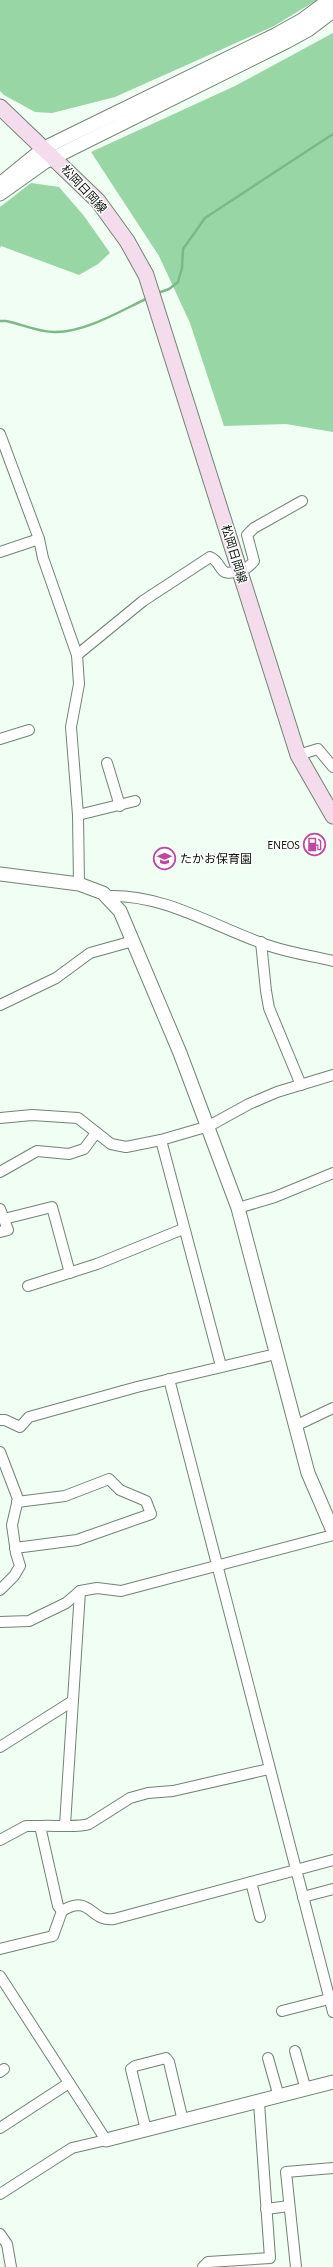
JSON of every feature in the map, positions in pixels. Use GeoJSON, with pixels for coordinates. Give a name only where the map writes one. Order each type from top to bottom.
{"type":"FeatureCollection","features":[{"type":"Feature","properties":{"kind":"main road","name":"松岡日岡線"},"geometry":{"type":"LineString","coordinates":[[0,107],[45,155],[66,181],[108,222],[140,278],[148,285],[192,417],[239,571],[298,755],[333,816]]}},
{"type":"Feature","properties":{"kind":"main road","name":"松岡日岡線"},"geometry":{"type":"LineString","coordinates":[[0,121],[45,155]]}},
{"type":"Feature","properties":{"kind":"street"},"geometry":{"type":"LineString","coordinates":[[0,184],[45,155],[276,35],[302,20],[329,0]]}},
{"type":"Feature","properties":{"kind":"street"},"geometry":{"type":"LineString","coordinates":[[0,194],[45,155],[286,42],[333,11]]}},
{"type":"Feature","properties":{"kind":"street"},"geometry":{"type":"LineString","coordinates":[[0,434],[39,539],[43,558],[77,655],[79,684],[71,727],[78,815],[79,884]]}},
{"type":"Feature","properties":{"kind":"street"},"geometry":{"type":"LineString","coordinates":[[77,655],[143,601],[210,557],[214,559],[224,573],[229,574],[249,568],[254,561],[247,535],[254,528],[302,501]]}},
{"type":"Feature","properties":{"kind":"street"},"geometry":{"type":"LineString","coordinates":[[0,552],[39,539]]}},
{"type":"Feature","properties":{"kind":"street"},"geometry":{"type":"LineString","coordinates":[[0,739],[29,730]]}},
{"type":"Feature","properties":{"kind":"street"},"geometry":{"type":"LineString","coordinates":[[298,755],[318,748],[333,767]]}},
{"type":"Feature","properties":{"kind":"street"},"geometry":{"type":"LineString","coordinates":[[107,763],[120,806]]}},
{"type":"Feature","properties":{"kind":"street"},"geometry":{"type":"LineString","coordinates":[[78,815],[120,806],[135,801]]}},
{"type":"Feature","properties":{"kind":"street"},"geometry":{"type":"LineString","coordinates":[[0,874],[79,884],[108,896],[120,911],[208,1126],[238,1208],[308,1473],[333,1531]]}},
{"type":"Feature","properties":{"kind":"street"},"geometry":{"type":"LineString","coordinates":[[108,896],[131,896],[154,901],[185,911],[261,942],[333,961]]}},
{"type":"Feature","properties":{"kind":"street"},"geometry":{"type":"LineString","coordinates":[[0,1005],[56,978],[90,953],[133,941]]}},
{"type":"Feature","properties":{"kind":"street"},"geometry":{"type":"LineString","coordinates":[[261,942],[266,991],[270,1008],[302,1084]]}},
{"type":"Feature","properties":{"kind":"street"},"geometry":{"type":"LineString","coordinates":[[0,1118],[32,1116],[78,1118],[111,1144],[126,1147],[161,1140],[208,1126],[249,1104],[277,1092],[333,1075]]}},
{"type":"Feature","properties":{"kind":"street"},"geometry":{"type":"LineString","coordinates":[[0,1172],[37,1151],[69,1154],[84,1149],[96,1133]]}},
{"type":"Feature","properties":{"kind":"street"},"geometry":{"type":"LineString","coordinates":[[161,1140],[183,1229],[221,1366]]}},
{"type":"Feature","properties":{"kind":"street"},"geometry":{"type":"LineString","coordinates":[[238,1208],[275,1197],[333,1172]]}},
{"type":"Feature","properties":{"kind":"street"},"geometry":{"type":"LineString","coordinates":[[4,1219],[52,1207],[70,1273]]}},
{"type":"Feature","properties":{"kind":"street"},"geometry":{"type":"LineString","coordinates":[[0,1209],[8,1230],[0,1232]]}},
{"type":"Feature","properties":{"kind":"street"},"geometry":{"type":"LineString","coordinates":[[28,1286],[97,1264],[183,1229]]}},
{"type":"Feature","properties":{"kind":"street"},"geometry":{"type":"LineString","coordinates":[[0,1420],[20,1427],[29,1417],[221,1366],[276,1354]]}},
{"type":"Feature","properties":{"kind":"street"},"geometry":{"type":"LineString","coordinates":[[169,1380],[215,1565],[333,2012]]}},
{"type":"Feature","properties":{"kind":"street"},"geometry":{"type":"LineString","coordinates":[[295,1426],[333,1408]]}},
{"type":"Feature","properties":{"kind":"street"},"geometry":{"type":"LineString","coordinates":[[0,1452],[18,1499],[12,1525],[15,1548],[20,1566],[14,1576],[0,1590]]}},
{"type":"Feature","properties":{"kind":"street"},"geometry":{"type":"LineString","coordinates":[[15,1548],[77,1540],[151,1514],[146,1500],[120,1490],[109,1480],[65,1496],[17,1502]]}},
{"type":"Feature","properties":{"kind":"street"},"geometry":{"type":"LineString","coordinates":[[0,1622],[30,1621],[66,1603],[80,1591],[97,1588],[122,1591],[215,1565],[333,1535]]}},
{"type":"Feature","properties":{"kind":"street"},"geometry":{"type":"LineString","coordinates":[[65,1825],[71,1702],[80,1591]]}},
{"type":"Feature","properties":{"kind":"street"},"geometry":{"type":"LineString","coordinates":[[0,1747],[71,1702]]}},
{"type":"Feature","properties":{"kind":"street"},"geometry":{"type":"LineString","coordinates":[[0,1840],[26,1826],[65,1825],[82,1827],[130,1798],[148,1793],[173,1791],[269,1769]]}},
{"type":"Feature","properties":{"kind":"street"},"geometry":{"type":"LineString","coordinates":[[40,1826],[58,1906],[62,1911]]}},
{"type":"Feature","properties":{"kind":"street"},"geometry":{"type":"LineString","coordinates":[[0,1949],[53,1936],[62,1911],[74,1904],[82,1905],[108,1920],[333,1860]]}},
{"type":"Feature","properties":{"kind":"street"},"geometry":{"type":"LineString","coordinates":[[251,1882],[260,1917]]}},
{"type":"Feature","properties":{"kind":"street"},"geometry":{"type":"LineString","coordinates":[[303,1896],[333,1889]]}},
{"type":"Feature","properties":{"kind":"street"},"geometry":{"type":"LineString","coordinates":[[0,1976],[106,2140]]}},
{"type":"Feature","properties":{"kind":"street"},"geometry":{"type":"LineString","coordinates":[[282,2011],[329,1999]]}},
{"type":"Feature","properties":{"kind":"street"},"geometry":{"type":"LineString","coordinates":[[295,2051],[306,2090]]}},
{"type":"Feature","properties":{"kind":"street"},"geometry":{"type":"LineString","coordinates":[[146,2130],[131,2069],[135,2066],[166,2058],[169,2062],[183,2121]]}},
{"type":"Feature","properties":{"kind":"street"},"geometry":{"type":"LineString","coordinates":[[268,2058],[279,2097]]}},
{"type":"Feature","properties":{"kind":"street"},"geometry":{"type":"LineString","coordinates":[[0,2194],[72,2148],[259,2103],[333,2082]]}},
{"type":"Feature","properties":{"kind":"street"},"geometry":{"type":"LineString","coordinates":[[0,2128],[69,2084]]}},
{"type":"Feature","properties":{"kind":"street"},"geometry":{"type":"LineString","coordinates":[[204,2267],[208,2262],[270,2258],[259,2103]]}},
{"type":"Feature","properties":{"kind":"street"},"geometry":{"type":"LineString","coordinates":[[296,2267],[286,2172],[333,2168]]}},
{"type":"Feature","properties":{"kind":"street"},"geometry":{"type":"LineString","coordinates":[[266,2209],[289,2206]]}},
{"type":"Feature","properties":{"kind":"street"},"geometry":{"type":"LineString","coordinates":[[0,2234],[7,2244],[12,2267]]}},
{"type":"Feature","properties":{"kind":"green space"},"geometry":{"type":"Polygon","coordinates":[[[0,0],[317,0],[274,26],[115,97],[52,113],[35,112],[4,95],[0,91],[0,0]]]}},
{"type":"Feature","properties":{"kind":"green space"},"geometry":{"type":"Polygon","coordinates":[[[333,33],[333,432],[286,424],[224,426],[190,323],[159,256],[91,152],[235,86],[333,33]]]}},
{"type":"Feature","properties":{"kind":"green space"},"geometry":{"type":"Polygon","coordinates":[[[31,183],[59,187],[84,216],[110,253],[98,264],[79,275],[1,246],[0,248],[0,207],[31,183]]]}},
{"type":"Feature","properties":{"kind":"waterway"},"geometry":{"type":"LineString","coordinates":[[158,293],[169,289],[178,282],[182,268],[183,249],[205,218],[333,134]]}},
{"type":"Feature","properties":{"kind":"waterway"},"geometry":{"type":"LineString","coordinates":[[0,321],[12,322],[50,332],[68,331],[104,320],[148,298]]}},
{"type":"Feature","properties":{"kind":"place","name":"ENEOS"},"geometry":{"type":"Point","coordinates":[315,845]}},
{"type":"Feature","properties":{"kind":"place","name":"たかお保育園"},"geometry":{"type":"Point","coordinates":[164,859]}}]}
